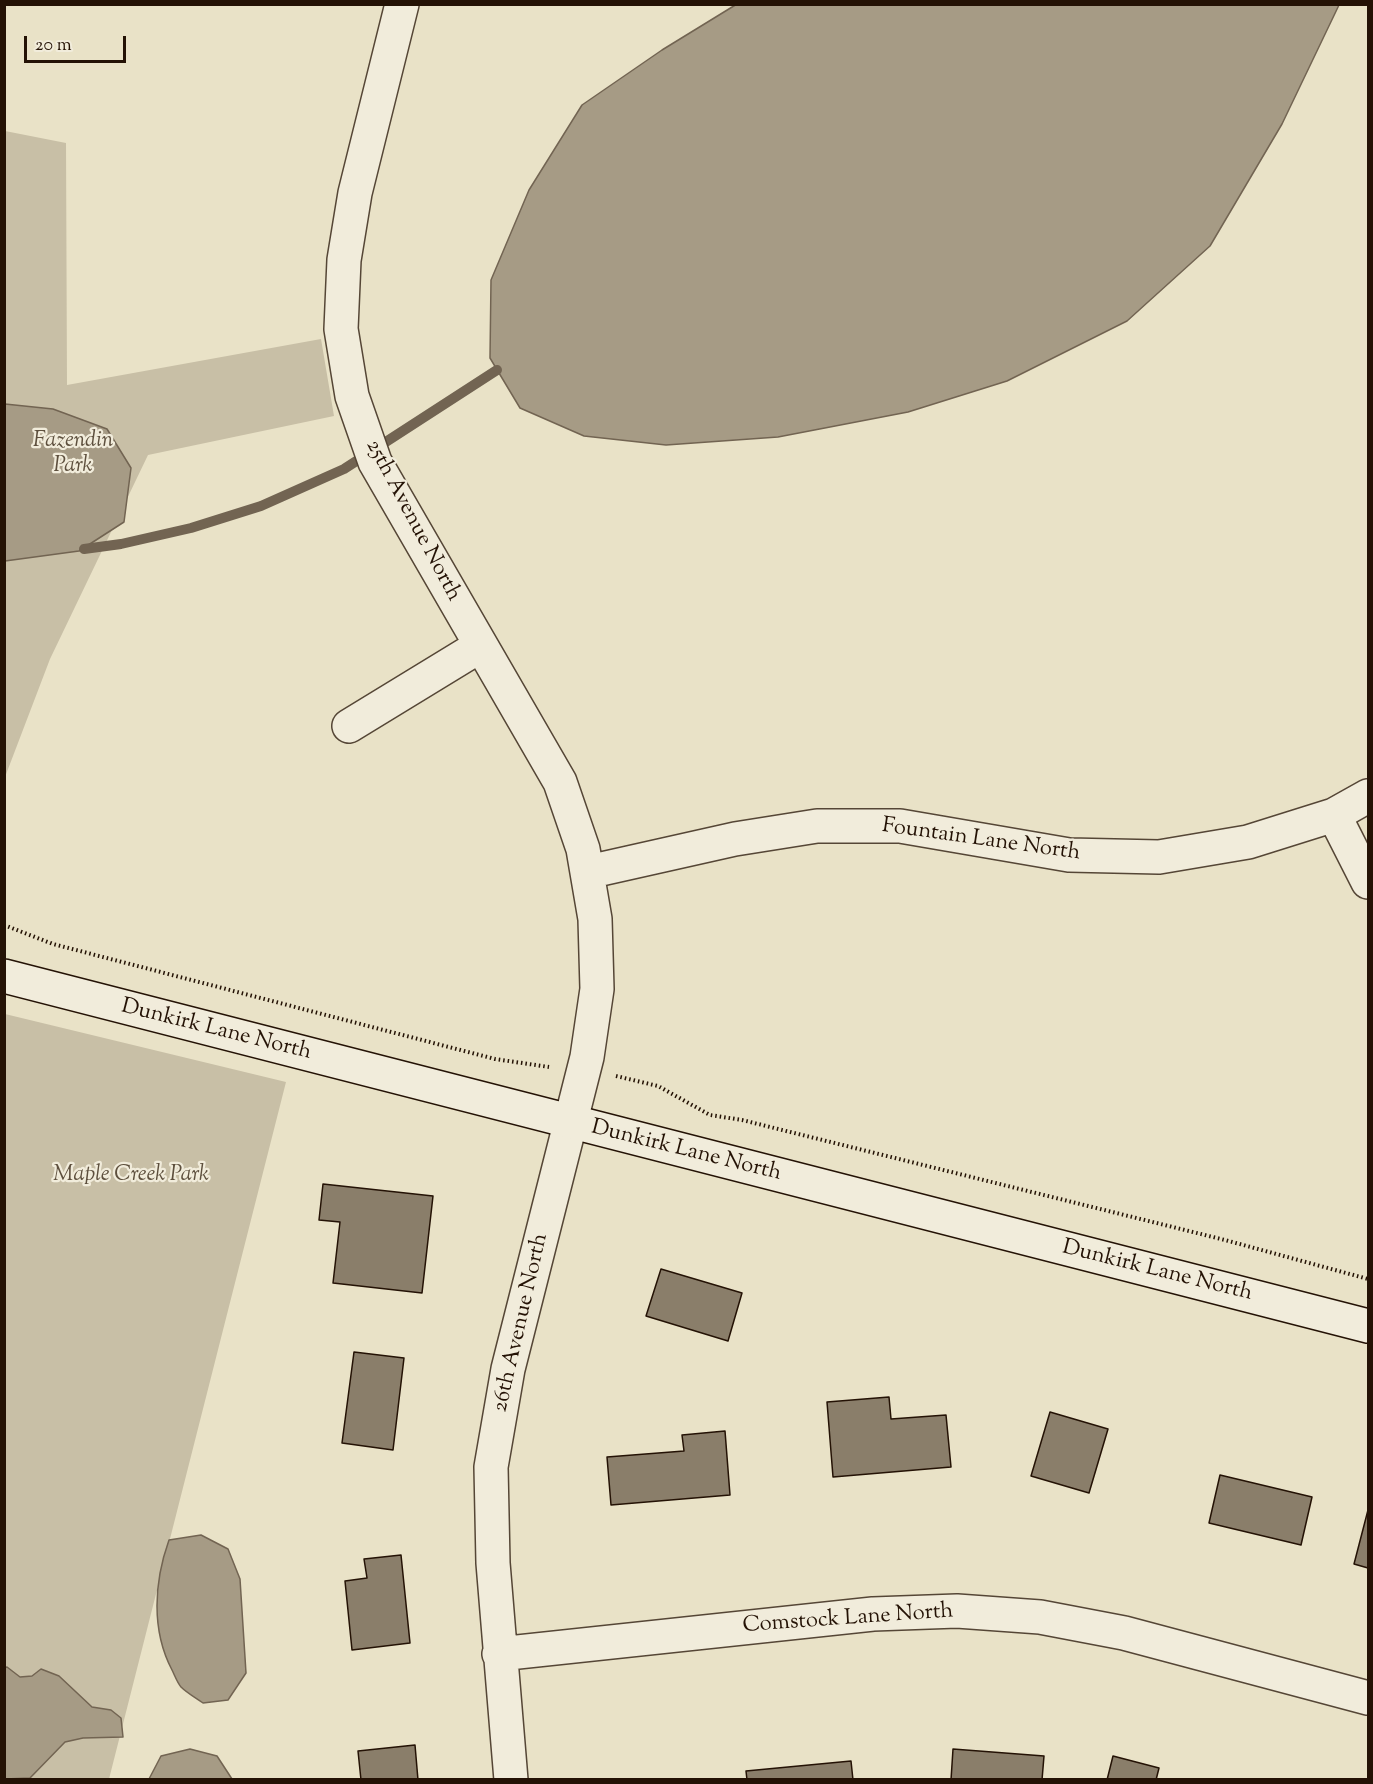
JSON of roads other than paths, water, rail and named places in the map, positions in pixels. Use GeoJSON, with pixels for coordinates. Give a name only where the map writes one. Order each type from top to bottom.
{"type":"FeatureCollection","features":[{"type":"Feature","properties":{"kind":"street","name":"25th Avenue North"},"geometry":{"type":"LineString","coordinates":[[402,4],[355,193],[344,260],[340,329],[352,396],[375,462],[560,782],[583,849],[588,872]]}},
{"type":"Feature","properties":{"kind":"street"},"geometry":{"type":"LineString","coordinates":[[349,726],[480,646]]}},
{"type":"Feature","properties":{"kind":"street","name":"Fountain Lane North"},"geometry":{"type":"LineString","coordinates":[[588,872],[735,839],[818,826],[900,826],[1070,855],[1159,857],[1248,842],[1334,814],[1368,796]]}},
{"type":"Feature","properties":{"kind":"street"},"geometry":{"type":"LineString","coordinates":[[1334,814],[1368,882]]}},
{"type":"Feature","properties":{"kind":"street","name":"26th Avenue North"},"geometry":{"type":"LineString","coordinates":[[511,1779],[492,1563],[491,1467],[508,1369],[587,1057],[597,989],[595,919],[588,872]]}},
{"type":"Feature","properties":{"kind":"street","name":"Dunkirk Lane North"},"geometry":{"type":"LineString","coordinates":[[4,976],[1368,1326]]}},
{"type":"Feature","properties":{"kind":"street","name":"Comstock Lane North"},"geometry":{"type":"LineString","coordinates":[[499,1654],[873,1614],[957,1611],[1040,1617],[1124,1633],[1368,1698]]}},
{"type":"Feature","properties":{"kind":"waterway"},"geometry":{"type":"LineString","coordinates":[[84,549],[121,544],[191,528],[261,506],[344,469],[497,370]]}},
{"type":"Feature","properties":{"kind":"park label","name":"Fazendin Park"},"geometry":{"type":"Point","coordinates":[73,455]}},
{"type":"Feature","properties":{"kind":"park label","name":"Maple Creek Park"},"geometry":{"type":"Point","coordinates":[131,1176]}}]}
